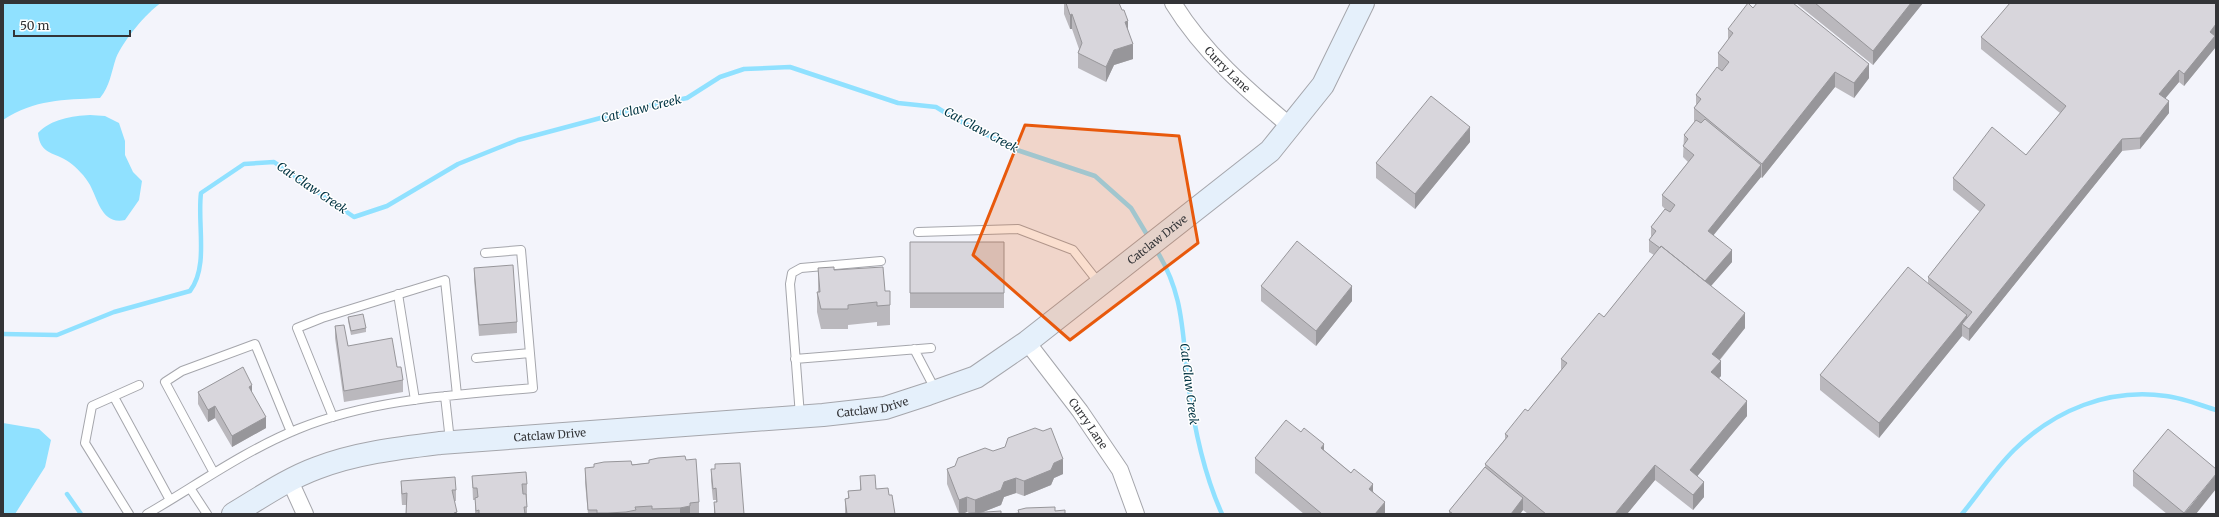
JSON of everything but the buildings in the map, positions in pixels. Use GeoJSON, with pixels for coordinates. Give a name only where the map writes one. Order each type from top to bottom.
{"type":"FeatureCollection","features":[{"type":"Feature","properties":{"kind":"street","name":"Curry Lane"},"geometry":{"type":"LineString","coordinates":[[1174,3],[1185,22],[1240,84],[1290,126]]}},
{"type":"Feature","properties":{"kind":"street","name":"Catclaw Drive"},"geometry":{"type":"LineString","coordinates":[[233,514],[290,480],[318,468],[357,456],[393,449],[450,442],[800,416],[885,408],[936,392],[976,377],[1027,342],[1270,151],[1323,85],[1363,3]]}},
{"type":"Feature","properties":{"kind":"street","name":"Curry Lane"},"geometry":{"type":"LineString","coordinates":[[1027,342],[1080,411],[1120,470],[1136,514]]}},
{"type":"Feature","properties":{"kind":"street"},"geometry":{"type":"LineString","coordinates":[[290,480],[305,514]]}},
{"type":"Feature","properties":{"kind":"lane"},"geometry":{"type":"LineString","coordinates":[[918,232],[1018,229],[1073,250],[1100,284]]}},
{"type":"Feature","properties":{"kind":"lane"},"geometry":{"type":"LineString","coordinates":[[147,514],[214,473],[269,442],[332,417],[415,400],[534,388],[521,250],[485,253]]}},
{"type":"Feature","properties":{"kind":"lane"},"geometry":{"type":"LineString","coordinates":[[800,416],[790,284],[792,273],[801,268],[881,261]]}},
{"type":"Feature","properties":{"kind":"lane"},"geometry":{"type":"LineString","coordinates":[[332,417],[297,328],[322,318],[444,280],[457,395]]}},
{"type":"Feature","properties":{"kind":"lane"},"geometry":{"type":"LineString","coordinates":[[398,294],[415,400]]}},
{"type":"Feature","properties":{"kind":"lane"},"geometry":{"type":"LineString","coordinates":[[214,473],[165,382],[182,371],[255,344],[291,432]]}},
{"type":"Feature","properties":{"kind":"lane"},"geometry":{"type":"LineString","coordinates":[[795,359],[931,348]]}},
{"type":"Feature","properties":{"kind":"lane"},"geometry":{"type":"LineString","coordinates":[[914,349],[936,392]]}},
{"type":"Feature","properties":{"kind":"lane"},"geometry":{"type":"LineString","coordinates":[[476,358],[530,354]]}},
{"type":"Feature","properties":{"kind":"lane"},"geometry":{"type":"LineString","coordinates":[[129,514],[85,443],[92,406],[139,385]]}},
{"type":"Feature","properties":{"kind":"lane"},"geometry":{"type":"LineString","coordinates":[[114,396],[170,500]]}},
{"type":"Feature","properties":{"kind":"lane"},"geometry":{"type":"LineString","coordinates":[[445,396],[450,442]]}},
{"type":"Feature","properties":{"kind":"lane"},"geometry":{"type":"LineString","coordinates":[[190,488],[207,514]]}},
{"type":"Feature","properties":{"kind":"highlighted area"},"geometry":{"type":"Polygon","coordinates":[[[1025,125],[1179,136],[1198,243],[1070,340],[973,255],[1025,125]]]}},
{"type":"Feature","properties":{"kind":"water"},"geometry":{"type":"Polygon","coordinates":[[[3,3],[161,3],[142,20],[119,51],[108,84],[100,98],[61,100],[38,104],[15,113],[3,120],[3,3]]]}},
{"type":"Feature","properties":{"kind":"water"},"geometry":{"type":"Polygon","coordinates":[[[90,115],[105,116],[119,123],[125,141],[125,155],[133,172],[142,181],[139,200],[125,220],[117,221],[106,215],[86,178],[81,172],[69,162],[45,149],[39,140],[38,133],[43,128],[55,121],[69,117],[90,115]]]}},
{"type":"Feature","properties":{"kind":"water"},"geometry":{"type":"Polygon","coordinates":[[[3,423],[39,429],[51,440],[45,467],[15,514],[3,514],[3,423]]]}},
{"type":"Feature","properties":{"kind":"waterway","name":"Cat Claw Creek"},"geometry":{"type":"LineString","coordinates":[[3,334],[57,335],[114,312],[190,291],[196,281],[201,257],[201,193],[244,164],[274,162],[354,217],[387,206],[458,164],[518,140],[638,108],[687,98],[720,77],[744,69],[790,67],[898,103],[936,107],[954,118],[1017,150],[1095,176],[1131,208],[1149,238]]}},
{"type":"Feature","properties":{"kind":"waterway","name":"Cat Claw Creek"},"geometry":{"type":"LineString","coordinates":[[1155,248],[1172,281],[1177,297],[1183,329],[1188,382],[1196,433],[1204,466],[1222,514]]}},
{"type":"Feature","properties":{"kind":"waterway","name":"Cat Claw Creek"},"geometry":{"type":"LineString","coordinates":[[1962,514],[2014,450],[2047,424],[2065,413],[2084,405],[2103,399],[2124,395],[2144,394],[2179,398],[2216,410]]}},
{"type":"Feature","properties":{"kind":"waterway"},"geometry":{"type":"LineString","coordinates":[[67,494],[81,514]]}}]}
